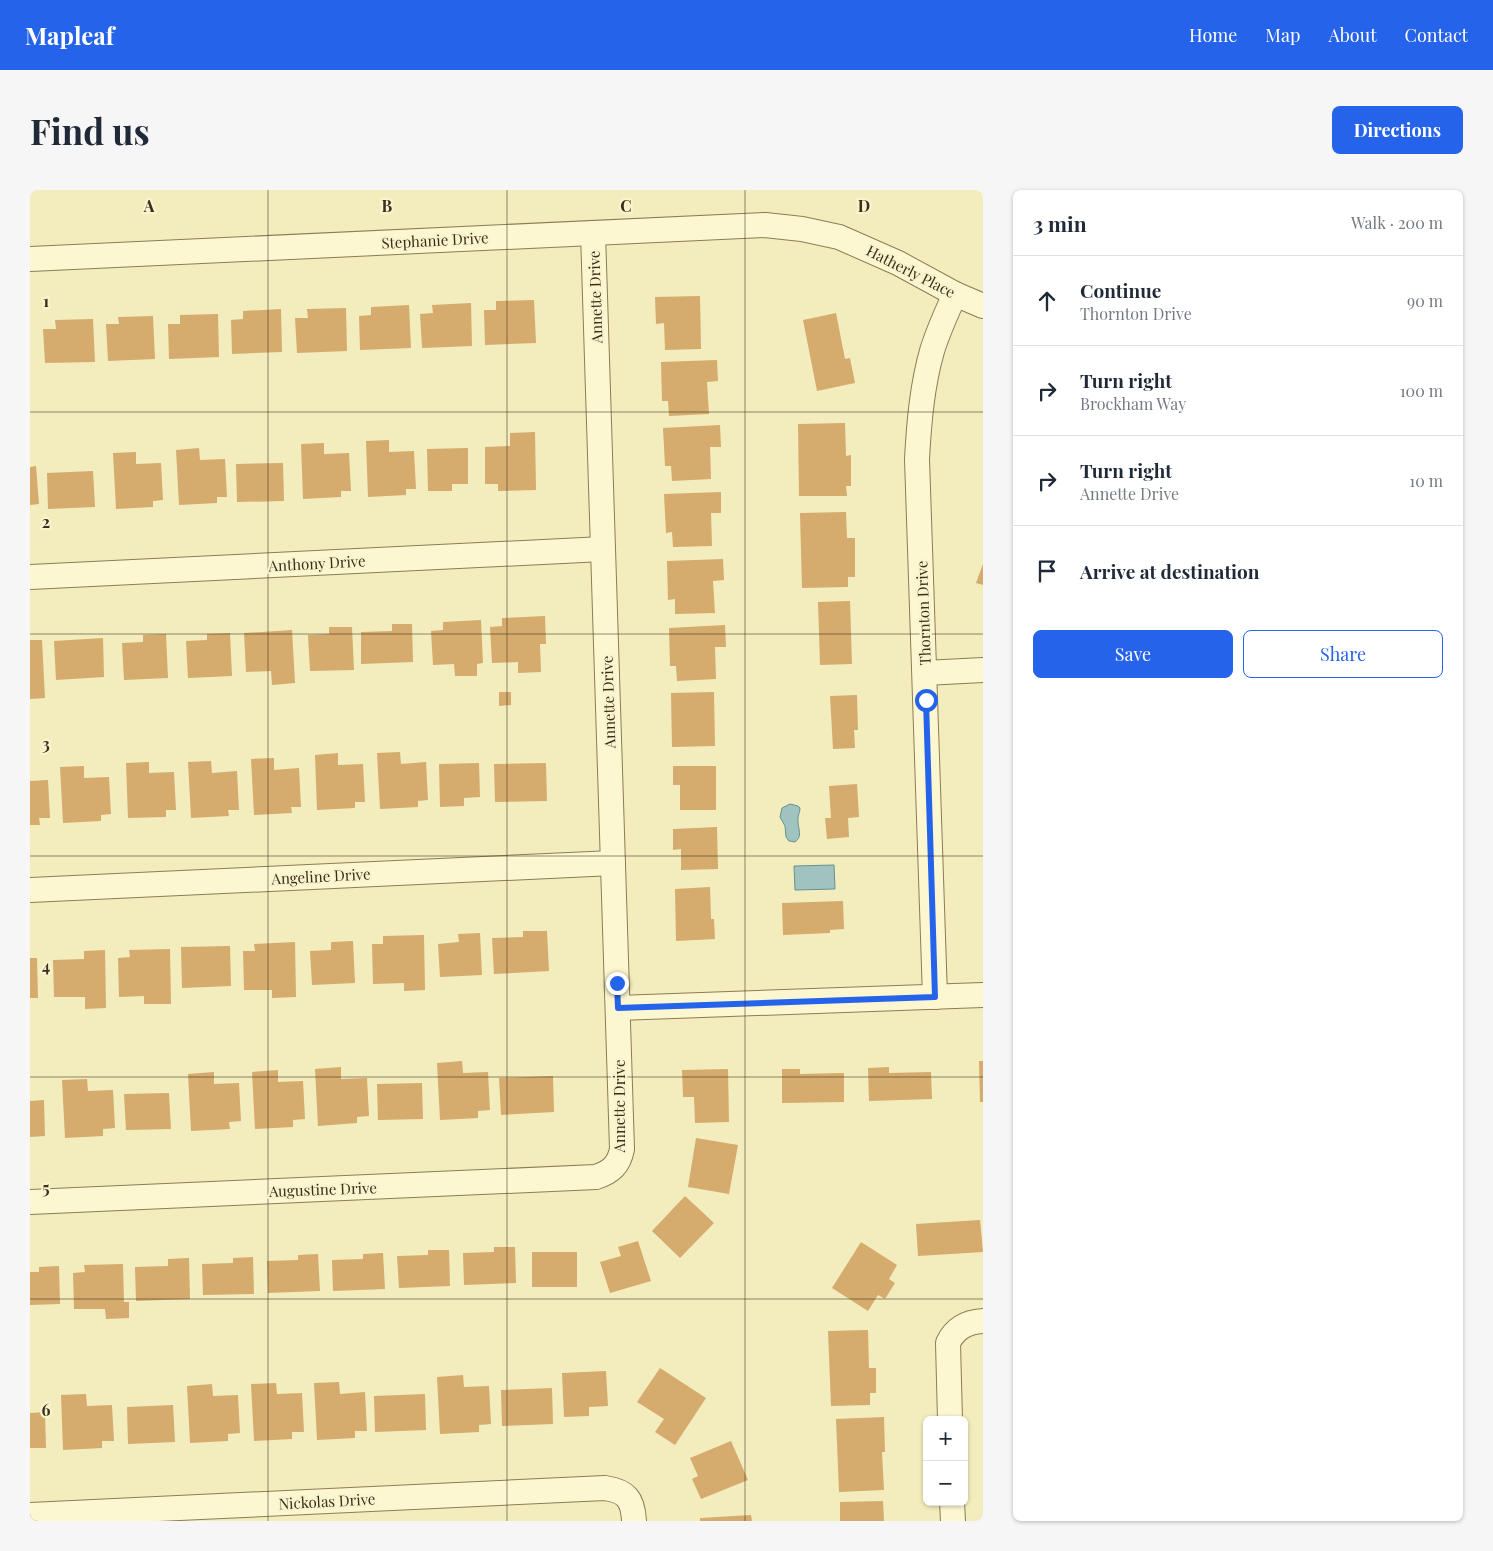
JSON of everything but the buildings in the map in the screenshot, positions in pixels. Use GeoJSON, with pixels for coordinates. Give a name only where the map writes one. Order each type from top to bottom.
{"type":"FeatureCollection","features":[{"type":"Feature","properties":{"kind":"street","name":"Stephanie Drive"},"geometry":{"type":"LineString","coordinates":[[30,259],[765,225],[802,229],[839,237]]}},
{"type":"Feature","properties":{"kind":"street","name":"Annette Drive"},"geometry":{"type":"LineString","coordinates":[[593,233],[622,1149],[620,1159],[614,1168]]}},
{"type":"Feature","properties":{"kind":"street","name":"Hatherly Place"},"geometry":{"type":"LineString","coordinates":[[839,237],[898,262],[955,294],[983,306]]}},
{"type":"Feature","properties":{"kind":"street","name":"Thornton Drive"},"geometry":{"type":"LineString","coordinates":[[935,997],[917,459],[919,428],[932,352],[942,322],[955,294]]}},
{"type":"Feature","properties":{"kind":"street","name":"Anthony Drive"},"geometry":{"type":"LineString","coordinates":[[30,577],[604,549]]}},
{"type":"Feature","properties":{"kind":"street"},"geometry":{"type":"LineString","coordinates":[[925,673],[983,670]]}},
{"type":"Feature","properties":{"kind":"street","name":"Angeline Drive"},"geometry":{"type":"LineString","coordinates":[[30,890],[612,863]]}},
{"type":"Feature","properties":{"kind":"street"},"geometry":{"type":"LineString","coordinates":[[618,1008],[983,995]]}},
{"type":"Feature","properties":{"kind":"street","name":"Augustine Drive"},"geometry":{"type":"LineString","coordinates":[[30,1202],[596,1177],[606,1174],[614,1168]]}},
{"type":"Feature","properties":{"kind":"street"},"geometry":{"type":"LineString","coordinates":[[950,1416],[948,1343],[952,1334],[962,1326],[972,1322],[983,1321]]}},
{"type":"Feature","properties":{"kind":"street","name":"Nickolas Drive"},"geometry":{"type":"LineString","coordinates":[[30,1515],[605,1488],[623,1492],[630,1501],[634,1521]]}},
{"type":"Feature","properties":{"kind":"street"},"geometry":{"type":"LineString","coordinates":[[952,1506],[953,1521]]}},
{"type":"Feature","properties":{"kind":"water"},"geometry":{"type":"Polygon","coordinates":[[[790,804],[800,808],[798,819],[799,837],[795,842],[789,841],[786,837],[785,826],[780,817],[782,808],[790,804]]]}},
{"type":"Feature","properties":{"kind":"water"},"geometry":{"type":"Polygon","coordinates":[[[834,865],[835,889],[795,890],[794,866],[834,865]]]}},
{"type":"Feature","properties":{"kind":"route"},"geometry":{"type":"LineString","coordinates":[[617,983],[618,1008],[935,997],[926,700]]}}]}
